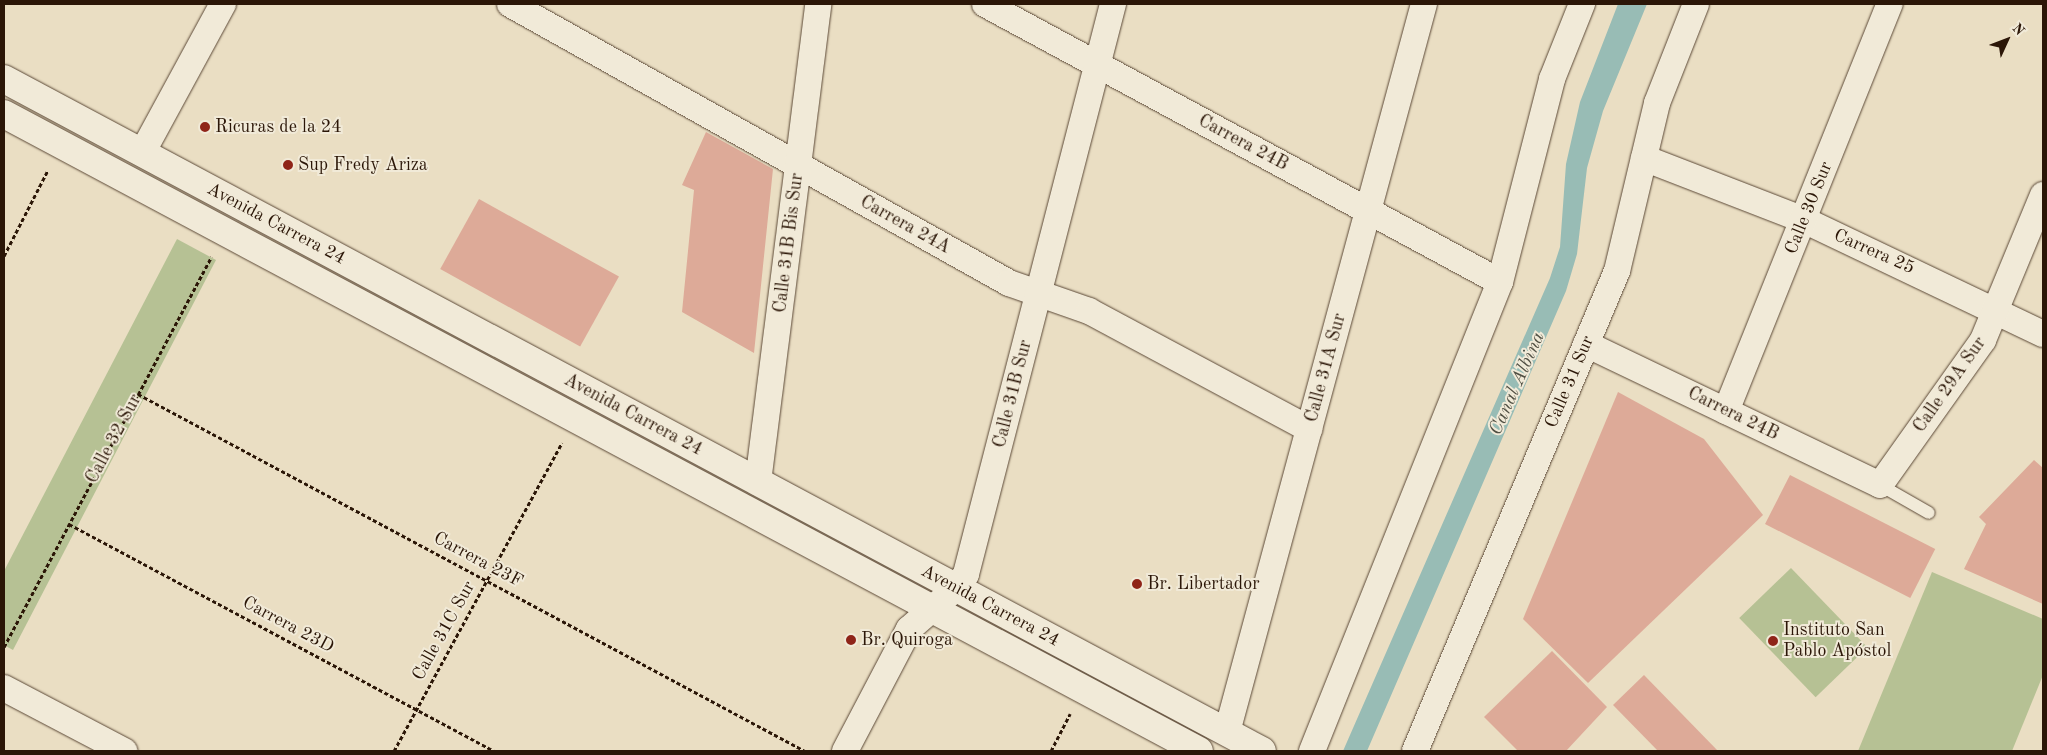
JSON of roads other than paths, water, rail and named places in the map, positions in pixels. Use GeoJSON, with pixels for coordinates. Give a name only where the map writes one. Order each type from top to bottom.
{"type":"FeatureCollection","features":[{"type":"Feature","properties":{"kind":"main road","name":"Avenida Carrera 24"},"geometry":{"type":"LineString","coordinates":[[4,79],[1262,751]]}},
{"type":"Feature","properties":{"kind":"main road","name":"Avenida Carrera 24"},"geometry":{"type":"LineString","coordinates":[[4,114],[1199,751]]}},
{"type":"Feature","properties":{"kind":"street"},"geometry":{"type":"LineString","coordinates":[[142,153],[223,4]]}},
{"type":"Feature","properties":{"kind":"street","name":"Carrera 24A"},"geometry":{"type":"LineString","coordinates":[[510,4],[1009,283],[1089,311],[1309,429]]}},
{"type":"Feature","properties":{"kind":"street","name":"Calle 31B Bis Sur"},"geometry":{"type":"LineString","coordinates":[[758,482],[818,4]]}},
{"type":"Feature","properties":{"kind":"street","name":"Carrera 24B"},"geometry":{"type":"LineString","coordinates":[[985,4],[1500,282]]}},
{"type":"Feature","properties":{"kind":"street","name":"Calle 31B Sur"},"geometry":{"type":"LineString","coordinates":[[845,751],[909,629],[930,608],[956,588],[970,561],[1114,4]]}},
{"type":"Feature","properties":{"kind":"street","name":"Calle 31A Sur"},"geometry":{"type":"LineString","coordinates":[[1226,732],[1424,4]]}},
{"type":"Feature","properties":{"kind":"street"},"geometry":{"type":"LineString","coordinates":[[1312,751],[1500,282],[1552,79],[1582,4]]}},
{"type":"Feature","properties":{"kind":"street","name":"Calle 31 Sur"},"geometry":{"type":"LineString","coordinates":[[1415,751],[1627,242],[1644,158],[1663,85],[1696,4]]}},
{"type":"Feature","properties":{"kind":"street","name":"Calle 30 Sur"},"geometry":{"type":"LineString","coordinates":[[1726,411],[1890,4]]}},
{"type":"Feature","properties":{"kind":"street","name":"Carrera 25"},"geometry":{"type":"LineString","coordinates":[[1644,158],[1804,220],[1996,307],[2043,334]]}},
{"type":"Feature","properties":{"kind":"street","name":"Calle 29A Sur"},"geometry":{"type":"LineString","coordinates":[[1880,485],[1983,340],[2043,196]]}},
{"type":"Feature","properties":{"kind":"street","name":"Carrera 24B"},"geometry":{"type":"LineString","coordinates":[[1586,344],[1880,485]]}},
{"type":"Feature","properties":{"kind":"street"},"geometry":{"type":"LineString","coordinates":[[4,688],[124,751]]}},
{"type":"Feature","properties":{"kind":"lane"},"geometry":{"type":"LineString","coordinates":[[1880,485],[1929,513]]}},
{"type":"Feature","properties":{"kind":"water","name":"Canal Albina"},"geometry":{"type":"Polygon","coordinates":[[[1618,4],[1647,4],[1603,111],[1587,168],[1577,254],[1566,291],[1367,751],[1343,751],[1550,278],[1560,247],[1566,164],[1580,102],[1618,4]]]}},
{"type":"Feature","properties":{"kind":"place","name":"Ricuras de la 24"},"geometry":{"type":"Point","coordinates":[205,127]}},
{"type":"Feature","properties":{"kind":"place","name":"Sup Fredy Ariza"},"geometry":{"type":"Point","coordinates":[288,165]}},
{"type":"Feature","properties":{"kind":"place","name":"Br. Libertador"},"geometry":{"type":"Point","coordinates":[1137,584]}},
{"type":"Feature","properties":{"kind":"place","name":"Br. Quiroga"},"geometry":{"type":"Point","coordinates":[851,640]}},
{"type":"Feature","properties":{"kind":"place","name":"Instituto San Pablo Apóstol"},"geometry":{"type":"Point","coordinates":[1773,641]}}]}
